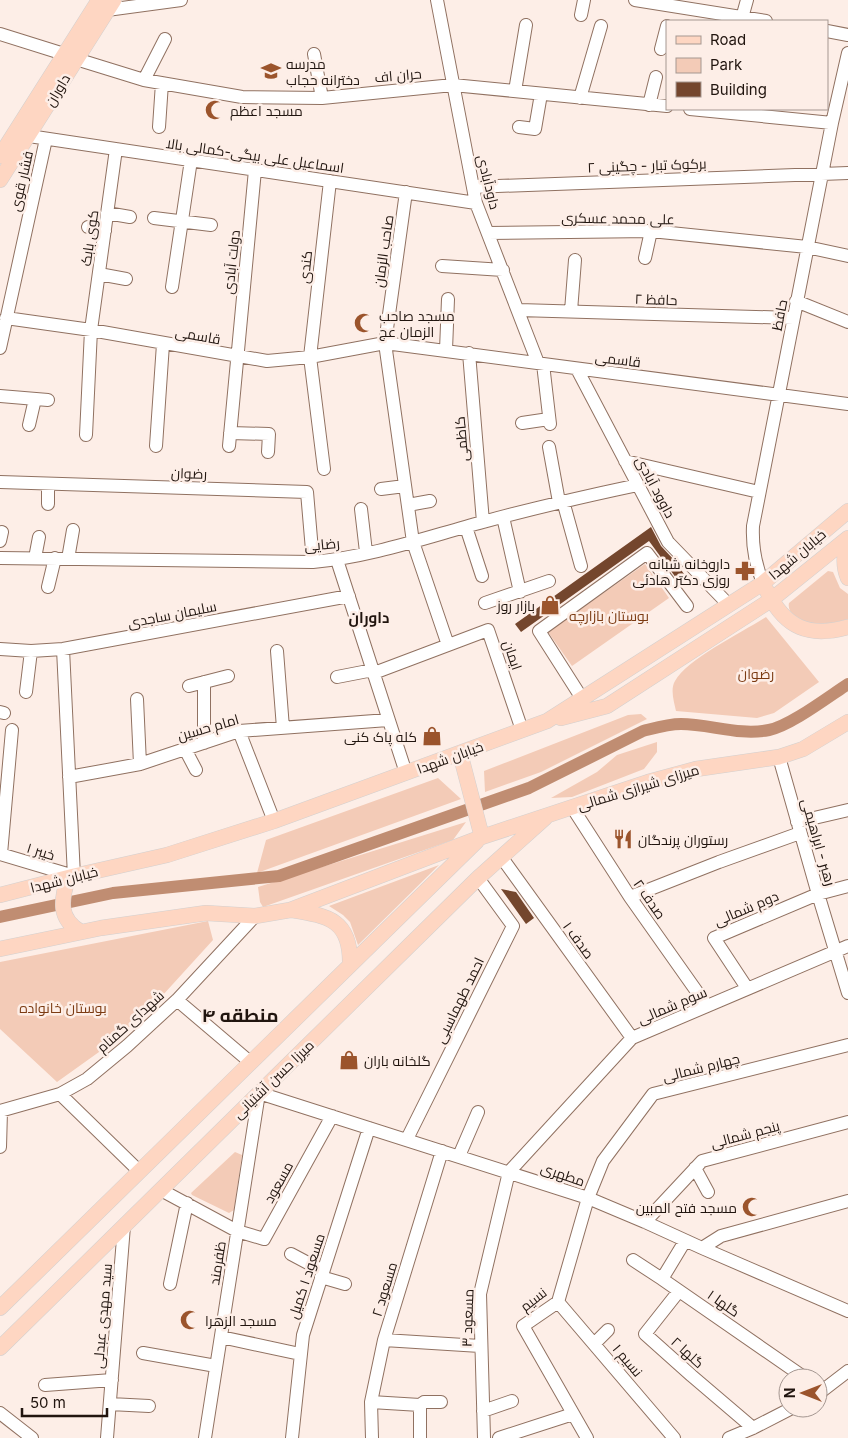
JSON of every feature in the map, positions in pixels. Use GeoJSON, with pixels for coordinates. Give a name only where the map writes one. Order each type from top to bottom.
{"type":"FeatureCollection","features":[{"type":"Feature","properties":{"kind":"main road","name":"داوران"},"geometry":{"type":"LineString","coordinates":[[0,180],[29,136],[70,56],[102,2]]}},
{"type":"Feature","properties":{"kind":"main road","name":"داوران"},"geometry":{"type":"LineString","coordinates":[[0,156],[6,135],[70,56]]}},
{"type":"Feature","properties":{"kind":"main road","name":"خیابان شهدا"},"geometry":{"type":"LineString","coordinates":[[0,895],[168,855],[274,821],[586,705],[729,604],[763,583],[848,511]]}},
{"type":"Feature","properties":{"kind":"main road","name":"خیابان شهدا"},"geometry":{"type":"LineString","coordinates":[[586,705],[607,706],[771,600],[848,538]]}},
{"type":"Feature","properties":{"kind":"main road"},"geometry":{"type":"LineString","coordinates":[[848,538],[844,557],[844,569],[848,578]]}},
{"type":"Feature","properties":{"kind":"main road"},"geometry":{"type":"LineString","coordinates":[[763,583],[771,600],[783,616],[798,627],[818,631],[848,627]]}},
{"type":"Feature","properties":{"kind":"main road"},"geometry":{"type":"LineString","coordinates":[[729,604],[739,620]]}},
{"type":"Feature","properties":{"kind":"main road","name":"میرزای شیرازی شمالی"},"geometry":{"type":"LineString","coordinates":[[480,830],[549,814],[648,782],[696,769],[779,757],[803,749],[848,722]]}},
{"type":"Feature","properties":{"kind":"main road"},"geometry":{"type":"LineString","coordinates":[[0,949],[101,928],[206,914],[255,916],[290,910],[480,830],[460,753]]}},
{"type":"Feature","properties":{"kind":"main road","name":"میرزا حسن آشتیانی"},"geometry":{"type":"LineString","coordinates":[[0,1348],[478,878],[549,814]]}},
{"type":"Feature","properties":{"kind":"main road","name":"میرزا حسن آشتیانی"},"geometry":{"type":"LineString","coordinates":[[0,1308],[422,894],[480,830]]}},
{"type":"Feature","properties":{"kind":"main road"},"geometry":{"type":"LineString","coordinates":[[71,877],[63,898],[64,912],[72,927],[81,932]]}},
{"type":"Feature","properties":{"kind":"main road"},"geometry":{"type":"LineString","coordinates":[[422,894],[440,916]]}},
{"type":"Feature","properties":{"kind":"main road"},"geometry":{"type":"LineString","coordinates":[[290,910],[327,917],[335,923],[343,931],[348,941],[350,965]]}},
{"type":"Feature","properties":{"kind":"street"},"geometry":{"type":"LineString","coordinates":[[102,2],[181,0]]}},
{"type":"Feature","properties":{"kind":"street","name":"داودآبادی"},"geometry":{"type":"LineString","coordinates":[[437,0],[476,203],[540,363],[549,421],[522,423]]}},
{"type":"Feature","properties":{"kind":"street"},"geometry":{"type":"LineString","coordinates":[[581,15],[584,0]]}},
{"type":"Feature","properties":{"kind":"street"},"geometry":{"type":"LineString","coordinates":[[635,0],[672,6],[699,16],[757,20]]}},
{"type":"Feature","properties":{"kind":"street"},"geometry":{"type":"LineString","coordinates":[[742,18],[747,0]]}},
{"type":"Feature","properties":{"kind":"street"},"geometry":{"type":"LineString","coordinates":[[668,20],[672,6]]}},
{"type":"Feature","properties":{"kind":"street"},"geometry":{"type":"LineString","coordinates":[[515,91],[526,25]]}},
{"type":"Feature","properties":{"kind":"street"},"geometry":{"type":"LineString","coordinates":[[580,98],[601,26]]}},
{"type":"Feature","properties":{"kind":"street"},"geometry":{"type":"LineString","coordinates":[[661,49],[666,30]]}},
{"type":"Feature","properties":{"kind":"street"},"geometry":{"type":"LineString","coordinates":[[828,31],[848,35]]}},
{"type":"Feature","properties":{"kind":"street","name":"حران اف"},"geometry":{"type":"LineString","coordinates":[[0,34],[144,80],[242,97],[322,98],[453,85],[666,106]]}},
{"type":"Feature","properties":{"kind":"street"},"geometry":{"type":"LineString","coordinates":[[144,80],[165,39]]}},
{"type":"Feature","properties":{"kind":"street","name":"حافظ"},"geometry":{"type":"LineString","coordinates":[[763,583],[755,562],[752,539],[759,492],[832,123],[848,53]]}},
{"type":"Feature","properties":{"kind":"street"},"geometry":{"type":"LineString","coordinates":[[314,54],[322,98]]}},
{"type":"Feature","properties":{"kind":"street"},"geometry":{"type":"LineString","coordinates":[[650,105],[656,78]]}},
{"type":"Feature","properties":{"kind":"street"},"geometry":{"type":"LineString","coordinates":[[160,127],[162,83]]}},
{"type":"Feature","properties":{"kind":"street"},"geometry":{"type":"LineString","coordinates":[[519,126],[535,129],[541,94]]}},
{"type":"Feature","properties":{"kind":"street"},"geometry":{"type":"LineString","coordinates":[[711,110],[765,112],[832,123]]}},
{"type":"Feature","properties":{"kind":"street","name":"اسماعیل علی بیگی-کمالی بالا"},"geometry":{"type":"LineString","coordinates":[[29,136],[476,203]]}},
{"type":"Feature","properties":{"kind":"street","name":"فشار قوی"},"geometry":{"type":"LineString","coordinates":[[0,348],[46,139]]}},
{"type":"Feature","properties":{"kind":"street","name":"کوی بابک"},"geometry":{"type":"LineString","coordinates":[[86,435],[91,330],[116,149]]}},
{"type":"Feature","properties":{"kind":"street"},"geometry":{"type":"LineString","coordinates":[[172,287],[191,160]]}},
{"type":"Feature","properties":{"kind":"street","name":"دولت آبادی"},"geometry":{"type":"LineString","coordinates":[[255,170],[229,440],[269,434],[268,452]]}},
{"type":"Feature","properties":{"kind":"street","name":"برکوک تبار - چگینی ۲"},"geometry":{"type":"LineString","coordinates":[[473,186],[848,173]]}},
{"type":"Feature","properties":{"kind":"street","name":"کندی"},"geometry":{"type":"LineString","coordinates":[[324,469],[310,357],[330,181]]}},
{"type":"Feature","properties":{"kind":"street","name":"صاحب الزمان"},"geometry":{"type":"LineString","coordinates":[[385,343],[406,192]]}},
{"type":"Feature","properties":{"kind":"street"},"geometry":{"type":"LineString","coordinates":[[107,213],[130,217]]}},
{"type":"Feature","properties":{"kind":"street"},"geometry":{"type":"LineString","coordinates":[[154,218],[211,226]]}},
{"type":"Feature","properties":{"kind":"street"},"geometry":{"type":"LineString","coordinates":[[88,227],[105,231]]}},
{"type":"Feature","properties":{"kind":"street"},"geometry":{"type":"LineString","coordinates":[[645,258],[651,230]]}},
{"type":"Feature","properties":{"kind":"street","name":"علی محمد عسکری"},"geometry":{"type":"LineString","coordinates":[[488,233],[651,230],[807,247],[848,256]]}},
{"type":"Feature","properties":{"kind":"street"},"geometry":{"type":"LineString","coordinates":[[570,312],[575,260]]}},
{"type":"Feature","properties":{"kind":"street"},"geometry":{"type":"LineString","coordinates":[[442,266],[503,270]]}},
{"type":"Feature","properties":{"kind":"street"},"geometry":{"type":"LineString","coordinates":[[99,274],[126,279]]}},
{"type":"Feature","properties":{"kind":"street"},"geometry":{"type":"LineString","coordinates":[[446,350],[448,299]]}},
{"type":"Feature","properties":{"kind":"street"},"geometry":{"type":"LineString","coordinates":[[796,301],[848,322]]}},
{"type":"Feature","properties":{"kind":"street","name":"حافظ ۲"},"geometry":{"type":"LineString","coordinates":[[519,310],[793,318]]}},
{"type":"Feature","properties":{"kind":"street","name":"قاسمی"},"geometry":{"type":"LineString","coordinates":[[6,318],[91,330],[267,362],[310,357],[385,343],[848,404]]}},
{"type":"Feature","properties":{"kind":"street"},"geometry":{"type":"LineString","coordinates":[[385,343],[413,542],[448,645]]}},
{"type":"Feature","properties":{"kind":"street"},"geometry":{"type":"LineString","coordinates":[[156,446],[163,344]]}},
{"type":"Feature","properties":{"kind":"street","name":"کاظمی"},"geometry":{"type":"LineString","coordinates":[[468,353],[484,522]]}},
{"type":"Feature","properties":{"kind":"street","name":"داوود آبادی"},"geometry":{"type":"LineString","coordinates":[[577,369],[668,542],[729,604]]}},
{"type":"Feature","properties":{"kind":"street"},"geometry":{"type":"LineString","coordinates":[[0,396],[42,400],[29,425]]}},
{"type":"Feature","properties":{"kind":"street"},"geometry":{"type":"LineString","coordinates":[[549,448],[561,502],[581,566]]}},
{"type":"Feature","properties":{"kind":"street"},"geometry":{"type":"LineString","coordinates":[[625,461],[759,492]]}},
{"type":"Feature","properties":{"kind":"street","name":"رضوان"},"geometry":{"type":"LineString","coordinates":[[0,482],[308,492],[313,562]]}},
{"type":"Feature","properties":{"kind":"street"},"geometry":{"type":"LineString","coordinates":[[48,484],[48,504]]}},
{"type":"Feature","properties":{"kind":"street","name":"رضایی"},"geometry":{"type":"LineString","coordinates":[[0,559],[61,558],[313,562],[337,560],[413,542],[466,526],[561,502],[638,485]]}},
{"type":"Feature","properties":{"kind":"street"},"geometry":{"type":"LineString","coordinates":[[381,489],[405,486]]}},
{"type":"Feature","properties":{"kind":"street"},"geometry":{"type":"LineString","coordinates":[[408,505],[430,501]]}},
{"type":"Feature","properties":{"kind":"street"},"geometry":{"type":"LineString","coordinates":[[361,509],[366,552]]}},
{"type":"Feature","properties":{"kind":"street"},"geometry":{"type":"LineString","coordinates":[[503,517],[520,592]]}},
{"type":"Feature","properties":{"kind":"street"},"geometry":{"type":"LineString","coordinates":[[466,526],[482,576]]}},
{"type":"Feature","properties":{"kind":"street"},"geometry":{"type":"LineString","coordinates":[[48,588],[73,530]]}},
{"type":"Feature","properties":{"kind":"street"},"geometry":{"type":"LineString","coordinates":[[35,558],[39,538]]}},
{"type":"Feature","properties":{"kind":"street"},"geometry":{"type":"LineString","coordinates":[[586,705],[538,631],[647,553],[687,606]]}},
{"type":"Feature","properties":{"kind":"street"},"geometry":{"type":"LineString","coordinates":[[337,560],[406,773]]}},
{"type":"Feature","properties":{"kind":"street"},"geometry":{"type":"LineString","coordinates":[[485,603],[548,582]]}},
{"type":"Feature","properties":{"kind":"street","name":"سلیمان ساجدی"},"geometry":{"type":"LineString","coordinates":[[0,649],[31,651],[63,649],[349,596]]}},
{"type":"Feature","properties":{"kind":"street","name":"ایمان"},"geometry":{"type":"LineString","coordinates":[[337,677],[373,672],[488,630],[522,730]]}},
{"type":"Feature","properties":{"kind":"street"},"geometry":{"type":"LineString","coordinates":[[63,649],[69,777],[71,877]]}},
{"type":"Feature","properties":{"kind":"street"},"geometry":{"type":"LineString","coordinates":[[26,692],[31,651]]}},
{"type":"Feature","properties":{"kind":"street"},"geometry":{"type":"LineString","coordinates":[[277,651],[283,728]]}},
{"type":"Feature","properties":{"kind":"street"},"geometry":{"type":"LineString","coordinates":[[189,686],[228,676]]}},
{"type":"Feature","properties":{"kind":"street"},"geometry":{"type":"LineString","coordinates":[[204,682],[204,743]]}},
{"type":"Feature","properties":{"kind":"street"},"geometry":{"type":"LineString","coordinates":[[137,699],[140,764]]}},
{"type":"Feature","properties":{"kind":"street","name":"امام حسین"},"geometry":{"type":"LineString","coordinates":[[69,777],[140,764],[239,731],[388,720]]}},
{"type":"Feature","properties":{"kind":"street"},"geometry":{"type":"LineString","coordinates":[[1,854],[12,730]]}},
{"type":"Feature","properties":{"kind":"street"},"geometry":{"type":"LineString","coordinates":[[239,731],[274,821]]}},
{"type":"Feature","properties":{"kind":"street"},"geometry":{"type":"LineString","coordinates":[[186,749],[196,770]]}},
{"type":"Feature","properties":{"kind":"street","name":"رهبر - ابراهیمی"},"geometry":{"type":"LineString","coordinates":[[779,757],[848,993]]}},
{"type":"Feature","properties":{"kind":"street","name":"صدف ۲"},"geometry":{"type":"LineString","coordinates":[[572,807],[630,897],[707,1006]]}},
{"type":"Feature","properties":{"kind":"street"},"geometry":{"type":"LineString","coordinates":[[630,897],[848,810]]}},
{"type":"Feature","properties":{"kind":"street","name":"خیبر ۱"},"geometry":{"type":"LineString","coordinates":[[1,854],[71,877]]}},
{"type":"Feature","properties":{"kind":"street","name":"صدف ۱"},"geometry":{"type":"LineString","coordinates":[[502,858],[632,1038]]}},
{"type":"Feature","properties":{"kind":"street","name":"احمد طهماسبی"},"geometry":{"type":"LineString","coordinates":[[407,1139],[512,926],[478,878]]}},
{"type":"Feature","properties":{"kind":"street"},"geometry":{"type":"LineString","coordinates":[[818,894],[848,886]]}},
{"type":"Feature","properties":{"kind":"street","name":"دوم شمالی"},"geometry":{"type":"LineString","coordinates":[[747,988],[714,938],[818,894]]}},
{"type":"Feature","properties":{"kind":"street","name":"شهدای گمنام"},"geometry":{"type":"LineString","coordinates":[[0,1111],[60,1094],[87,1079],[127,1046],[177,1000],[255,916]]}},
{"type":"Feature","properties":{"kind":"street","name":"سوم شمالی"},"geometry":{"type":"LineString","coordinates":[[509,1172],[632,1038],[848,946]]}},
{"type":"Feature","properties":{"kind":"street"},"geometry":{"type":"LineString","coordinates":[[177,1000],[250,1062]]}},
{"type":"Feature","properties":{"kind":"street","name":"چهارم شمالی"},"geometry":{"type":"LineString","coordinates":[[588,1198],[603,1161],[653,1094],[848,1045]]}},
{"type":"Feature","properties":{"kind":"street","name":"مطهری"},"geometry":{"type":"LineString","coordinates":[[259,1093],[588,1198],[848,1311]]}},
{"type":"Feature","properties":{"kind":"street","name":"ظفرمند"},"geometry":{"type":"LineString","coordinates":[[205,1438],[259,1093]]}},
{"type":"Feature","properties":{"kind":"street"},"geometry":{"type":"LineString","coordinates":[[60,1094],[139,1171]]}},
{"type":"Feature","properties":{"kind":"street"},"geometry":{"type":"LineString","coordinates":[[0,1111],[0,1147]]}},
{"type":"Feature","properties":{"kind":"street"},"geometry":{"type":"LineString","coordinates":[[459,1156],[478,1112]]}},
{"type":"Feature","properties":{"kind":"street","name":"مسعود"},"geometry":{"type":"LineString","coordinates":[[238,1231],[264,1239],[332,1116]]}},
{"type":"Feature","properties":{"kind":"street","name":"پنجم شمالی"},"geometry":{"type":"LineString","coordinates":[[645,1222],[702,1161],[848,1122]]}},
{"type":"Feature","properties":{"kind":"street","name":"مسعود ۱ کمیل"},"geometry":{"type":"LineString","coordinates":[[292,1438],[302,1335],[368,1128]]}},
{"type":"Feature","properties":{"kind":"street","name":"مسعود ۲"},"geometry":{"type":"LineString","coordinates":[[372,1438],[371,1402],[384,1340],[442,1151]]}},
{"type":"Feature","properties":{"kind":"street"},"geometry":{"type":"LineString","coordinates":[[695,1168],[708,1192]]}},
{"type":"Feature","properties":{"kind":"street","name":"مسعود ۳"},"geometry":{"type":"LineString","coordinates":[[484,1438],[480,1294],[509,1172]]}},
{"type":"Feature","properties":{"kind":"street"},"geometry":{"type":"LineString","coordinates":[[161,1190],[238,1231]]}},
{"type":"Feature","properties":{"kind":"street","name":"نسیم"},"geometry":{"type":"LineString","coordinates":[[587,1438],[523,1326],[558,1302],[588,1198]]}},
{"type":"Feature","properties":{"kind":"street"},"geometry":{"type":"LineString","coordinates":[[702,1248],[721,1236],[848,1201]]}},
{"type":"Feature","properties":{"kind":"street"},"geometry":{"type":"LineString","coordinates":[[170,1284],[187,1203]]}},
{"type":"Feature","properties":{"kind":"street","name":"سید مهدی عبدلی"},"geometry":{"type":"LineString","coordinates":[[107,1438],[124,1226]]}},
{"type":"Feature","properties":{"kind":"street"},"geometry":{"type":"LineString","coordinates":[[662,1279],[685,1241]]}},
{"type":"Feature","properties":{"kind":"street"},"geometry":{"type":"LineString","coordinates":[[291,1254],[322,1274],[345,1284]]}},
{"type":"Feature","properties":{"kind":"street","name":"گلها ۱"},"geometry":{"type":"LineString","coordinates":[[633,1260],[792,1368]]}},
{"type":"Feature","properties":{"kind":"street","name":"گلها ۲"},"geometry":{"type":"LineString","coordinates":[[680,1291],[646,1334],[753,1428]]}},
{"type":"Feature","properties":{"kind":"street","name":"نسیم ۱"},"geometry":{"type":"LineString","coordinates":[[558,1302],[674,1438]]}},
{"type":"Feature","properties":{"kind":"street"},"geometry":{"type":"LineString","coordinates":[[594,1344],[608,1330]]}},
{"type":"Feature","properties":{"kind":"street"},"geometry":{"type":"LineString","coordinates":[[221,1337],[300,1354]]}},
{"type":"Feature","properties":{"kind":"street"},"geometry":{"type":"LineString","coordinates":[[384,1340],[480,1346]]}},
{"type":"Feature","properties":{"kind":"street"},"geometry":{"type":"LineString","coordinates":[[143,1353],[216,1366]]}},
{"type":"Feature","properties":{"kind":"street"},"geometry":{"type":"LineString","coordinates":[[828,1385],[848,1371]]}},
{"type":"Feature","properties":{"kind":"street"},"geometry":{"type":"LineString","coordinates":[[46,1385],[112,1380]]}},
{"type":"Feature","properties":{"kind":"street"},"geometry":{"type":"LineString","coordinates":[[483,1410],[512,1401]]}},
{"type":"Feature","properties":{"kind":"street"},"geometry":{"type":"LineString","coordinates":[[371,1402],[420,1405],[424,1402],[441,1402]]}},
{"type":"Feature","properties":{"kind":"street"},"geometry":{"type":"LineString","coordinates":[[110,1404],[149,1406]]}},
{"type":"Feature","properties":{"kind":"street"},"geometry":{"type":"LineString","coordinates":[[420,1405],[420,1438]]}},
{"type":"Feature","properties":{"kind":"street"},"geometry":{"type":"LineString","coordinates":[[0,1413],[32,1438]]}},
{"type":"Feature","properties":{"kind":"street"},"geometry":{"type":"LineString","coordinates":[[498,1438],[573,1414]]}},
{"type":"Feature","properties":{"kind":"street"},"geometry":{"type":"LineString","coordinates":[[729,1438],[778,1415]]}},
{"type":"Feature","properties":{"kind":"green space","name":"بوستان بازارچه"},"geometry":{"type":"Polygon","coordinates":[[[645,564],[669,598],[572,666],[548,632],[645,564]]]}},
{"type":"Feature","properties":{"kind":"green space"},"geometry":{"type":"Polygon","coordinates":[[[828,571],[833,572],[840,588],[848,594],[848,626],[839,629],[830,629],[806,622],[799,619],[789,609],[789,603],[828,571]]]}},
{"type":"Feature","properties":{"kind":"green space","name":"رضوان"},"geometry":{"type":"Polygon","coordinates":[[[766,617],[819,682],[774,713],[757,718],[676,711],[673,688],[675,681],[681,673],[716,646],[766,617]]]}},
{"type":"Feature","properties":{"kind":"green space"},"geometry":{"type":"Polygon","coordinates":[[[641,714],[647,719],[541,772],[485,792],[484,771],[628,715],[641,714]]]}},
{"type":"Feature","properties":{"kind":"green space"},"geometry":{"type":"Polygon","coordinates":[[[657,742],[657,752],[644,769],[572,797],[551,798],[597,772],[617,755],[657,742]]]}},
{"type":"Feature","properties":{"kind":"green space"},"geometry":{"type":"Polygon","coordinates":[[[438,778],[461,799],[257,873],[266,840],[438,778]]]}},
{"type":"Feature","properties":{"kind":"green space"},"geometry":{"type":"Polygon","coordinates":[[[466,822],[453,840],[263,907],[260,902],[258,887],[466,822]]]}},
{"type":"Feature","properties":{"kind":"green space"},"geometry":{"type":"Polygon","coordinates":[[[439,865],[358,945],[350,922],[329,906],[439,865]]]}},
{"type":"Feature","properties":{"kind":"green space","name":"بوستان خانواده"},"geometry":{"type":"Polygon","coordinates":[[[208,921],[213,940],[152,1007],[106,1047],[57,1082],[0,1029],[0,962],[208,921]]]}},
{"type":"Feature","properties":{"kind":"green space"},"geometry":{"type":"Polygon","coordinates":[[[235,1152],[242,1155],[234,1210],[229,1213],[191,1193],[235,1152]]]}},
{"type":"Feature","properties":{"kind":"building","name":"بازار روز"},"geometry":{"type":"Polygon","coordinates":[[[651,527],[661,546],[689,581],[682,586],[649,541],[521,632],[515,624],[651,527]]]}},
{"type":"Feature","properties":{"kind":"building"},"geometry":{"type":"Polygon","coordinates":[[[501,889],[516,892],[534,918],[526,924],[501,889]]]}},
{"type":"Feature","properties":{"kind":"waterway"},"geometry":{"type":"LineString","coordinates":[[0,917],[113,893],[279,876],[529,788],[643,731],[666,725],[681,724],[747,732],[769,730],[798,717],[848,684]]}},
{"type":"Feature","properties":{"kind":"place","name":"مدرسه دخترانه حجاب"},"geometry":{"type":"Point","coordinates":[271,71]}},
{"type":"Feature","properties":{"kind":"place","name":"مسجد اعظم"},"geometry":{"type":"Point","coordinates":[215,110]}},
{"type":"Feature","properties":{"kind":"place","name":"مسجد صاحب الزمان عج"},"geometry":{"type":"Point","coordinates":[364,323]}},
{"type":"Feature","properties":{"kind":"place","name":"داروخانه شبانه روزی دکتر هادئی"},"geometry":{"type":"Point","coordinates":[745,571]}},
{"type":"Feature","properties":{"kind":"place","name":"بازار روز"},"geometry":{"type":"Point","coordinates":[550,605]}},
{"type":"Feature","properties":{"kind":"place","name":"کله پاک کنی"},"geometry":{"type":"Point","coordinates":[432,736]}},
{"type":"Feature","properties":{"kind":"place","name":"رستوران پرندگان"},"geometry":{"type":"Point","coordinates":[623,839]}},
{"type":"Feature","properties":{"kind":"place","name":"گلخانه باران"},"geometry":{"type":"Point","coordinates":[349,1060]}},
{"type":"Feature","properties":{"kind":"place","name":"مسجد فتح المبین"},"geometry":{"type":"Point","coordinates":[752,1207]}},
{"type":"Feature","properties":{"kind":"place","name":"مسجد الزهرا"},"geometry":{"type":"Point","coordinates":[190,1320]}},
{"type":"Feature","properties":{"kind":"district","name":"داوران"},"geometry":{"type":"Point","coordinates":[369,617]}},
{"type":"Feature","properties":{"kind":"district","name":"منطقه ۴"},"geometry":{"type":"Point","coordinates":[240,1015]}}]}
